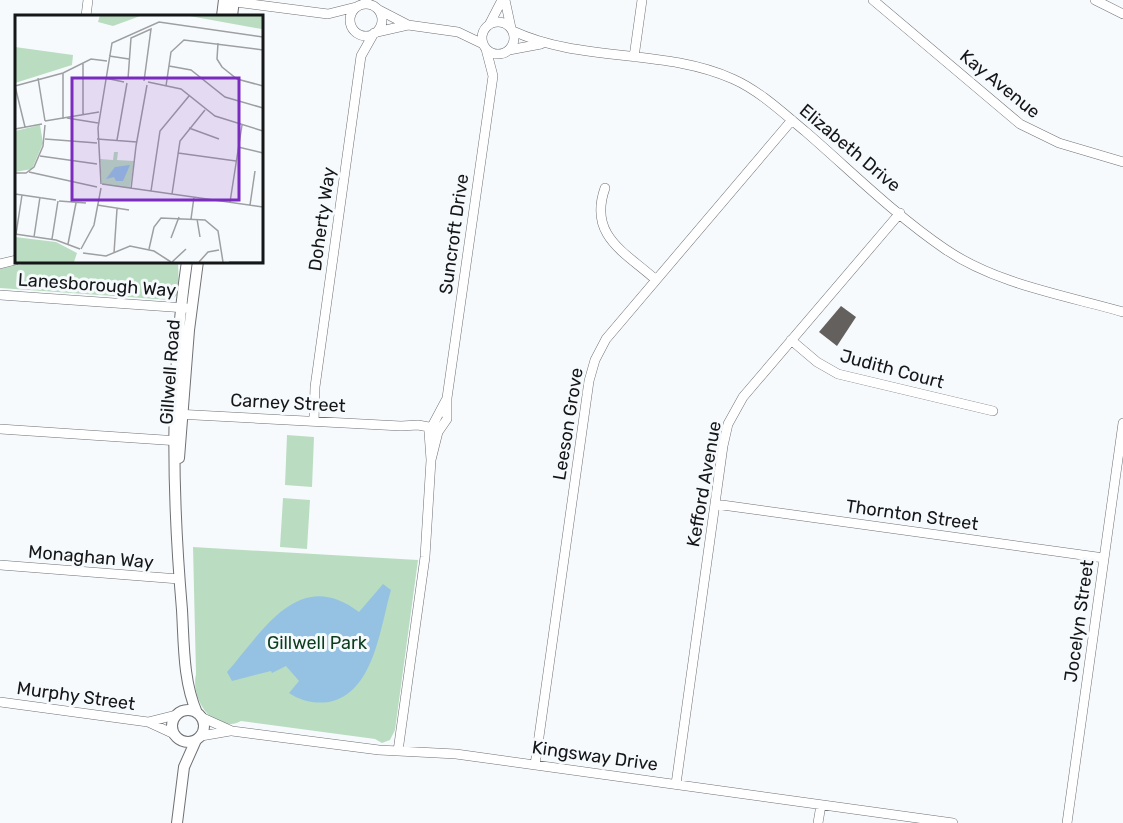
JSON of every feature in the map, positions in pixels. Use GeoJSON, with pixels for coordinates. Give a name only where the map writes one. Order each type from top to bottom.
{"type":"FeatureCollection","features":[{"type":"Feature","properties":{"kind":"street"},"geometry":{"type":"LineString","coordinates":[[86,15],[88,0]]}},
{"type":"Feature","properties":{"kind":"street"},"geometry":{"type":"LineString","coordinates":[[229,0],[328,14],[363,36],[408,25],[458,32],[498,22],[512,30]]}},
{"type":"Feature","properties":{"kind":"street"},"geometry":{"type":"LineString","coordinates":[[222,15],[229,0]]}},
{"type":"Feature","properties":{"kind":"street"},"geometry":{"type":"LineString","coordinates":[[229,0],[232,15]]}},
{"type":"Feature","properties":{"kind":"street"},"geometry":{"type":"LineString","coordinates":[[485,47],[482,36],[503,0]]}},
{"type":"Feature","properties":{"kind":"street"},"geometry":{"type":"LineString","coordinates":[[458,32],[495,54],[507,51],[514,41],[503,0]]}},
{"type":"Feature","properties":{"kind":"street"},"geometry":{"type":"LineString","coordinates":[[634,57],[642,0]]}},
{"type":"Feature","properties":{"kind":"street","name":"Kay Avenue"},"geometry":{"type":"LineString","coordinates":[[873,0],[1020,124],[1059,143],[1123,162]]}},
{"type":"Feature","properties":{"kind":"street"},"geometry":{"type":"LineString","coordinates":[[1095,0],[1123,14]]}},
{"type":"Feature","properties":{"kind":"street"},"geometry":{"type":"LineString","coordinates":[[328,14],[358,4],[368,4],[377,6],[408,25]]}},
{"type":"Feature","properties":{"kind":"street"},"geometry":{"type":"LineString","coordinates":[[352,28],[350,18],[358,4]]}},
{"type":"Feature","properties":{"kind":"street"},"geometry":{"type":"LineString","coordinates":[[376,32],[382,24],[377,6]]}},
{"type":"Feature","properties":{"kind":"street","name":"Doherty Way"},"geometry":{"type":"LineString","coordinates":[[352,28],[361,56]]}},
{"type":"Feature","properties":{"kind":"street","name":"Elizabeth Drive"},"geometry":{"type":"LineString","coordinates":[[512,30],[543,44],[700,67],[733,79],[766,99],[944,248],[981,269],[1123,312]]}},
{"type":"Feature","properties":{"kind":"street","name":"Doherty Way"},"geometry":{"type":"LineString","coordinates":[[310,421],[361,56],[376,32]]}},
{"type":"Feature","properties":{"kind":"street","name":"Elizabeth Drive"},"geometry":{"type":"LineString","coordinates":[[507,51],[543,44]]}},
{"type":"Feature","properties":{"kind":"street","name":"Suncroft Drive"},"geometry":{"type":"LineString","coordinates":[[485,47],[493,75]]}},
{"type":"Feature","properties":{"kind":"street","name":"Suncroft Drive"},"geometry":{"type":"LineString","coordinates":[[433,430],[447,398],[493,75],[507,51]]}},
{"type":"Feature","properties":{"kind":"street","name":"Leeson Grove"},"geometry":{"type":"LineString","coordinates":[[535,765],[591,370],[606,339],[792,120]]}},
{"type":"Feature","properties":{"kind":"street"},"geometry":{"type":"LineString","coordinates":[[605,188],[599,208],[604,231],[656,280]]}},
{"type":"Feature","properties":{"kind":"street","name":"Kefford Avenue"},"geometry":{"type":"LineString","coordinates":[[676,784],[725,436],[733,413],[743,397],[900,213]]}},
{"type":"Feature","properties":{"kind":"street"},"geometry":{"type":"LineString","coordinates":[[0,264],[15,260]]}},
{"type":"Feature","properties":{"kind":"street","name":"Gillwell Road"},"geometry":{"type":"LineString","coordinates":[[187,262],[176,485],[179,579],[188,684],[199,715]]}},
{"type":"Feature","properties":{"kind":"street","name":"Gillwell Road"},"geometry":{"type":"LineString","coordinates":[[186,308],[198,262]]}},
{"type":"Feature","properties":{"kind":"street","name":"Lanesborough Way"},"geometry":{"type":"LineString","coordinates":[[0,295],[186,308]]}},
{"type":"Feature","properties":{"kind":"street","name":"Judith Court"},"geometry":{"type":"LineString","coordinates":[[791,340],[817,362],[838,374],[993,411]]}},
{"type":"Feature","properties":{"kind":"street","name":"Carney Street"},"geometry":{"type":"LineString","coordinates":[[178,414],[401,426],[433,430]]}},
{"type":"Feature","properties":{"kind":"street","name":"Jocelyn Street"},"geometry":{"type":"LineString","coordinates":[[1067,823],[1104,558],[1120,466],[1123,423]]}},
{"type":"Feature","properties":{"kind":"street"},"geometry":{"type":"LineString","coordinates":[[0,429],[177,441]]}},
{"type":"Feature","properties":{"kind":"street"},"geometry":{"type":"LineString","coordinates":[[398,751],[424,566],[433,430]]}},
{"type":"Feature","properties":{"kind":"street","name":"Thornton Street"},"geometry":{"type":"LineString","coordinates":[[715,504],[1104,558]]}},
{"type":"Feature","properties":{"kind":"street","name":"Monaghan Way"},"geometry":{"type":"LineString","coordinates":[[0,565],[179,579]]}},
{"type":"Feature","properties":{"kind":"street","name":"Gillwell Road"},"geometry":{"type":"LineString","coordinates":[[177,714],[188,684]]}},
{"type":"Feature","properties":{"kind":"street","name":"Murphy Street"},"geometry":{"type":"LineString","coordinates":[[0,702],[148,722],[175,736]]}},
{"type":"Feature","properties":{"kind":"street"},"geometry":{"type":"LineString","coordinates":[[177,823],[184,767],[204,727],[199,715],[188,710],[177,714],[171,724],[184,767]]}},
{"type":"Feature","properties":{"kind":"street","name":"Murphy Street"},"geometry":{"type":"LineString","coordinates":[[148,722],[177,714]]}},
{"type":"Feature","properties":{"kind":"street","name":"Kingsway Drive"},"geometry":{"type":"LineString","coordinates":[[199,715],[232,730],[362,749],[456,754],[953,823]]}},
{"type":"Feature","properties":{"kind":"street","name":"Kingsway Drive"},"geometry":{"type":"LineString","coordinates":[[198,738],[232,730]]}},
{"type":"Feature","properties":{"kind":"street"},"geometry":{"type":"LineString","coordinates":[[175,736],[186,742],[198,738]]}},
{"type":"Feature","properties":{"kind":"street"},"geometry":{"type":"LineString","coordinates":[[818,823],[821,805]]}},
{"type":"Feature","properties":{"kind":"green space"},"geometry":{"type":"Polygon","coordinates":[[[31,262],[178,262],[179,294],[170,300],[0,288],[0,269],[31,262]]]}},
{"type":"Feature","properties":{"kind":"green space"},"geometry":{"type":"Polygon","coordinates":[[[287,435],[314,437],[312,487],[285,485],[287,435]]]}},
{"type":"Feature","properties":{"kind":"green space"},"geometry":{"type":"Polygon","coordinates":[[[283,498],[310,500],[307,549],[280,547],[283,498]]]}},
{"type":"Feature","properties":{"kind":"green space","name":"Gillwell Park"},"geometry":{"type":"Polygon","coordinates":[[[193,547],[418,560],[395,730],[390,740],[382,743],[375,739],[241,721],[231,724],[222,723],[213,719],[200,704],[195,684],[193,547]]]}},
{"type":"Feature","properties":{"kind":"water"},"geometry":{"type":"Polygon","coordinates":[[[383,584],[391,590],[373,657],[356,686],[344,696],[329,702],[318,703],[294,696],[289,693],[299,681],[286,666],[272,673],[271,671],[232,681],[227,672],[254,639],[284,609],[300,600],[318,596],[338,600],[359,612],[383,584]]]}},
{"type":"Feature","properties":{"kind":"building"},"geometry":{"type":"Polygon","coordinates":[[[841,306],[856,317],[837,346],[819,332],[841,306]]]}}]}
